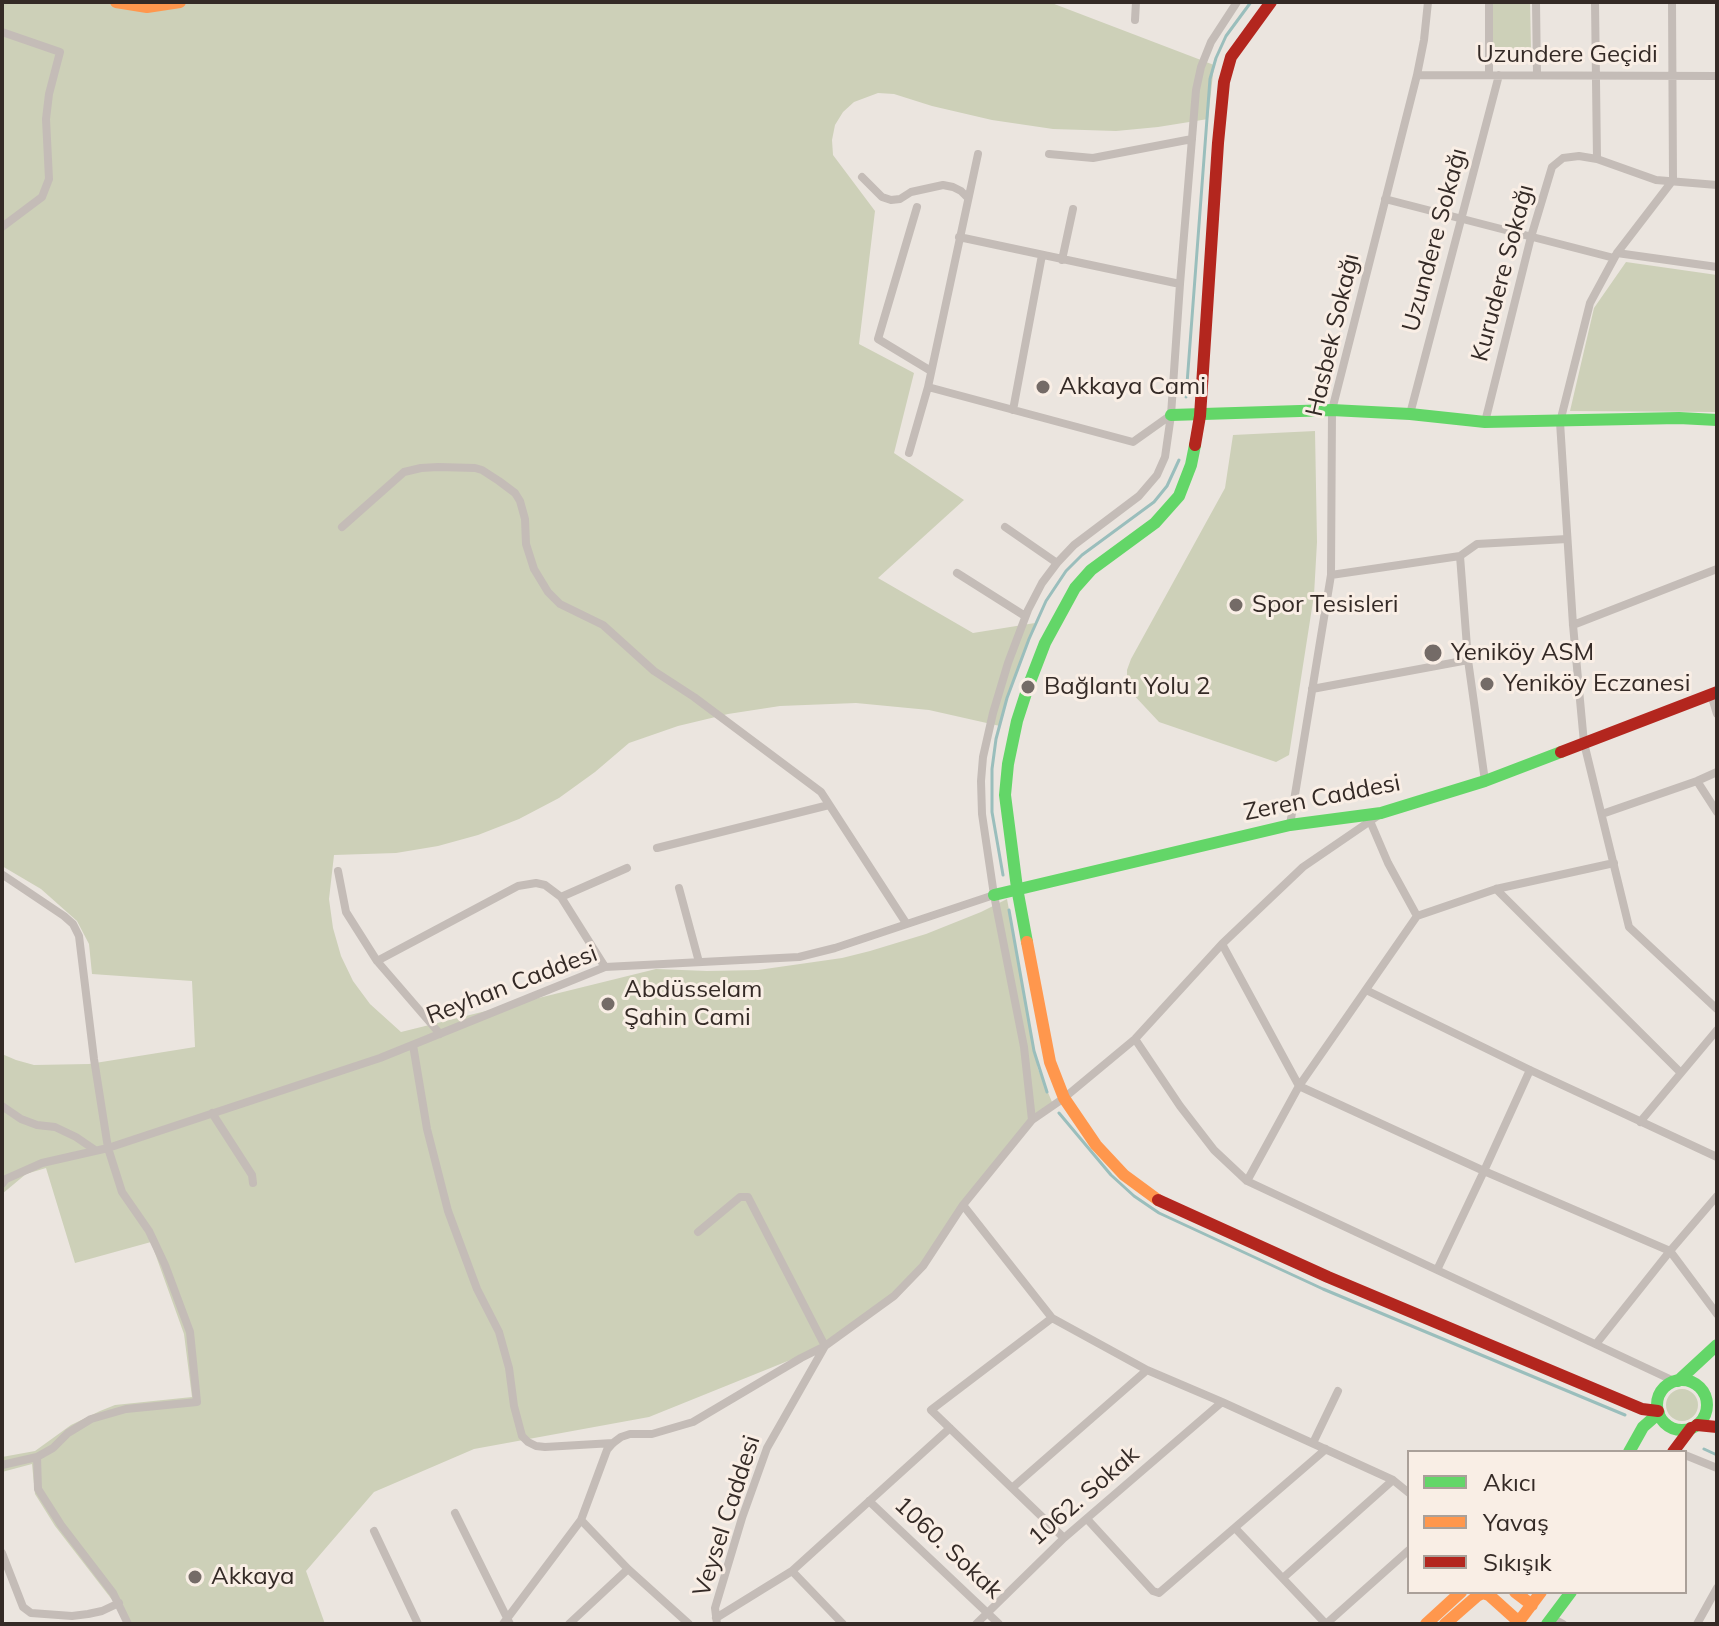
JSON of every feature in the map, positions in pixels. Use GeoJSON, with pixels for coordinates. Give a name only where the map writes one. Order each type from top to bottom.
{"type":"FeatureCollection","features":[{"type":"Feature","properties":{"kind":"street"},"geometry":{"type":"LineString","coordinates":[[116,2],[147,7],[180,2]]}},
{"type":"Feature","properties":{"kind":"street"},"geometry":{"type":"LineString","coordinates":[[1135,20],[1136,2]]}},
{"type":"Feature","properties":{"kind":"street"},"geometry":{"type":"LineString","coordinates":[[1032,1120],[1024,1047],[994,895],[982,814],[982,769],[989,729],[1025,616],[1042,583],[1057,563],[1084,537],[1131,503],[1153,480],[1165,457],[1171,415],[1196,90],[1201,67],[1215,33],[1237,2]]}},
{"type":"Feature","properties":{"kind":"street"},"geometry":{"type":"LineString","coordinates":[[1271,2],[1231,57],[1224,82],[1200,416],[1191,465],[1179,496],[1155,523],[1091,570],[1075,588],[1045,643],[1028,687],[1008,764],[1005,795],[1017,888],[1050,1062],[1064,1098],[1096,1145],[1124,1175],[1159,1201],[1356,1289],[1642,1409],[1659,1412]]}},
{"type":"Feature","properties":{"kind":"street","name":"Hasbek Sokağı"},"geometry":{"type":"LineString","coordinates":[[1290,825],[1331,575],[1332,410],[1417,75],[1428,2]]}},
{"type":"Feature","properties":{"kind":"street","name":"Uzundere Sokağı"},"geometry":{"type":"LineString","coordinates":[[1410,414],[1461,219],[1494,75],[1489,2]]}},
{"type":"Feature","properties":{"kind":"street"},"geometry":{"type":"LineString","coordinates":[[1536,2],[1537,75]]}},
{"type":"Feature","properties":{"kind":"street"},"geometry":{"type":"LineString","coordinates":[[1595,2],[1597,159]]}},
{"type":"Feature","properties":{"kind":"street"},"geometry":{"type":"LineString","coordinates":[[1672,2],[1673,180],[1615,256],[1590,303],[1560,422],[1584,743],[1629,927],[1717,1009]]}},
{"type":"Feature","properties":{"kind":"street"},"geometry":{"type":"LineString","coordinates":[[2,32],[60,52],[46,119],[49,179],[42,197],[2,227]]}},
{"type":"Feature","properties":{"kind":"street","name":"Uzundere Geçidi"},"geometry":{"type":"LineString","coordinates":[[1417,75],[1717,76]]}},
{"type":"Feature","properties":{"kind":"street"},"geometry":{"type":"LineString","coordinates":[[1049,154],[1093,158],[1192,139]]}},
{"type":"Feature","properties":{"kind":"street"},"geometry":{"type":"LineString","coordinates":[[909,453],[928,387],[978,154]]}},
{"type":"Feature","properties":{"kind":"street","name":"Kurudere Sokağı"},"geometry":{"type":"LineString","coordinates":[[1485,422],[1531,237],[1552,167],[1568,157],[1579,156],[1597,159],[1656,180],[1717,185]]}},
{"type":"Feature","properties":{"kind":"street"},"geometry":{"type":"LineString","coordinates":[[862,177],[882,197],[891,200],[943,185],[961,191],[968,198]]}},
{"type":"Feature","properties":{"kind":"street"},"geometry":{"type":"LineString","coordinates":[[1385,199],[1615,256],[1717,267]]}},
{"type":"Feature","properties":{"kind":"street"},"geometry":{"type":"LineString","coordinates":[[917,207],[878,339],[931,371]]}},
{"type":"Feature","properties":{"kind":"street"},"geometry":{"type":"LineString","coordinates":[[1062,260],[1073,209]]}},
{"type":"Feature","properties":{"kind":"street"},"geometry":{"type":"LineString","coordinates":[[959,237],[1180,284]]}},
{"type":"Feature","properties":{"kind":"street"},"geometry":{"type":"LineString","coordinates":[[1013,410],[1042,255]]}},
{"type":"Feature","properties":{"kind":"street"},"geometry":{"type":"LineString","coordinates":[[928,387],[1133,442],[1171,415],[1332,410],[1485,422],[1717,420]]}},
{"type":"Feature","properties":{"kind":"street"},"geometry":{"type":"LineString","coordinates":[[342,527],[404,472],[438,467],[482,470],[507,487],[520,501],[525,519],[526,544],[534,569],[548,592],[560,604],[603,625],[654,671],[694,697],[821,792],[906,923]]}},
{"type":"Feature","properties":{"kind":"street"},"geometry":{"type":"LineString","coordinates":[[1005,527],[1057,563]]}},
{"type":"Feature","properties":{"kind":"street"},"geometry":{"type":"LineString","coordinates":[[1331,575],[1460,556],[1477,544],[1567,539]]}},
{"type":"Feature","properties":{"kind":"street"},"geometry":{"type":"LineString","coordinates":[[1460,556],[1468,660],[1485,781]]}},
{"type":"Feature","properties":{"kind":"street"},"geometry":{"type":"LineString","coordinates":[[1573,625],[1717,569]]}},
{"type":"Feature","properties":{"kind":"street"},"geometry":{"type":"LineString","coordinates":[[957,573],[1025,616]]}},
{"type":"Feature","properties":{"kind":"street"},"geometry":{"type":"LineString","coordinates":[[1312,689],[1468,660]]}},
{"type":"Feature","properties":{"kind":"street"},"geometry":{"type":"LineString","coordinates":[[1714,693],[1717,714]]}},
{"type":"Feature","properties":{"kind":"street","name":"Zeren Caddesi"},"geometry":{"type":"LineString","coordinates":[[994,895],[1290,825],[1376,817],[1485,781],[1714,693]]}},
{"type":"Feature","properties":{"kind":"street"},"geometry":{"type":"LineString","coordinates":[[1602,814],[1717,772]]}},
{"type":"Feature","properties":{"kind":"street"},"geometry":{"type":"LineString","coordinates":[[1697,781],[1717,812]]}},
{"type":"Feature","properties":{"kind":"street"},"geometry":{"type":"LineString","coordinates":[[657,848],[829,805]]}},
{"type":"Feature","properties":{"kind":"street"},"geometry":{"type":"LineString","coordinates":[[1376,817],[1388,863],[1417,916]]}},
{"type":"Feature","properties":{"kind":"street","name":"Veysel Caddesi"},"geometry":{"type":"LineString","coordinates":[[717,1621],[715,1608],[767,1448],[825,1346],[894,1296],[923,1266],[963,1205],[1032,1120],[1064,1098],[1135,1039],[1222,944],[1303,867],[1376,817]]}},
{"type":"Feature","properties":{"kind":"street"},"geometry":{"type":"LineString","coordinates":[[1247,1181],[1299,1086],[1417,916],[1496,889],[1614,863]]}},
{"type":"Feature","properties":{"kind":"street"},"geometry":{"type":"LineString","coordinates":[[561,897],[627,868]]}},
{"type":"Feature","properties":{"kind":"street"},"geometry":{"type":"LineString","coordinates":[[338,871],[346,912],[377,961],[440,1034]]}},
{"type":"Feature","properties":{"kind":"street"},"geometry":{"type":"LineString","coordinates":[[2,1465],[37,1457],[91,1419],[126,1409],[197,1402],[190,1332],[165,1265],[149,1231],[122,1192],[101,1149],[79,936],[64,916],[3,875]]}},
{"type":"Feature","properties":{"kind":"street"},"geometry":{"type":"LineString","coordinates":[[377,961],[518,886],[536,883],[545,885],[561,897],[605,967]]}},
{"type":"Feature","properties":{"kind":"street"},"geometry":{"type":"LineString","coordinates":[[679,888],[699,962]]}},
{"type":"Feature","properties":{"kind":"street"},"geometry":{"type":"LineString","coordinates":[[1496,889],[1681,1073]]}},
{"type":"Feature","properties":{"kind":"street","name":"Reyhan Caddesi"},"geometry":{"type":"LineString","coordinates":[[2,1184],[6,1179],[42,1163],[101,1149],[380,1058],[605,967],[799,957],[994,895]]}},
{"type":"Feature","properties":{"kind":"street"},"geometry":{"type":"LineString","coordinates":[[1222,944],[1299,1086],[1484,1171],[1670,1251],[1717,1314]]}},
{"type":"Feature","properties":{"kind":"street"},"geometry":{"type":"LineString","coordinates":[[1366,990],[1717,1157]]}},
{"type":"Feature","properties":{"kind":"street"},"geometry":{"type":"LineString","coordinates":[[1640,1122],[1717,1030]]}},
{"type":"Feature","properties":{"kind":"street"},"geometry":{"type":"LineString","coordinates":[[1135,1039],[1214,1150],[1247,1181],[1676,1381]]}},
{"type":"Feature","properties":{"kind":"street"},"geometry":{"type":"LineString","coordinates":[[413,1045],[427,1129],[448,1211],[477,1289],[499,1332],[522,1436],[536,1446],[545,1447],[613,1443]]}},
{"type":"Feature","properties":{"kind":"street"},"geometry":{"type":"LineString","coordinates":[[1437,1270],[1530,1070]]}},
{"type":"Feature","properties":{"kind":"street"},"geometry":{"type":"LineString","coordinates":[[2,1106],[21,1119],[55,1127],[101,1149]]}},
{"type":"Feature","properties":{"kind":"street"},"geometry":{"type":"LineString","coordinates":[[212,1113],[252,1175],[253,1183]]}},
{"type":"Feature","properties":{"kind":"street"},"geometry":{"type":"LineString","coordinates":[[1596,1344],[1717,1196]]}},
{"type":"Feature","properties":{"kind":"street"},"geometry":{"type":"LineString","coordinates":[[455,1513],[507,1622],[581,1520],[607,1450],[613,1443],[630,1434],[652,1434],[693,1422],[825,1346],[748,1197],[740,1197],[698,1232]]}},
{"type":"Feature","properties":{"kind":"street"},"geometry":{"type":"LineString","coordinates":[[963,1205],[1052,1318],[1147,1370],[1393,1480],[1407,1491]]}},
{"type":"Feature","properties":{"kind":"street"},"geometry":{"type":"LineString","coordinates":[[1052,1318],[931,1410],[1064,1538]]}},
{"type":"Feature","properties":{"kind":"street"},"geometry":{"type":"LineString","coordinates":[[1676,1381],[1717,1345]]}},
{"type":"Feature","properties":{"kind":"street"},"geometry":{"type":"LineString","coordinates":[[1012,1488],[1147,1370]]}},
{"type":"Feature","properties":{"kind":"street"},"geometry":{"type":"LineString","coordinates":[[1710,1403],[1695,1383],[1676,1381],[1668,1384],[1659,1396],[1659,1412],[1664,1422],[1677,1429],[1717,1427]]}},
{"type":"Feature","properties":{"kind":"street"},"geometry":{"type":"LineString","coordinates":[[1679,1450],[1706,1414],[1717,1390]]}},
{"type":"Feature","properties":{"kind":"street"},"geometry":{"type":"LineString","coordinates":[[1313,1443],[1338,1391]]}},
{"type":"Feature","properties":{"kind":"street","name":"1062. Sokak"},"geometry":{"type":"LineString","coordinates":[[976,1624],[1064,1538],[1222,1402]]}},
{"type":"Feature","properties":{"kind":"street"},"geometry":{"type":"LineString","coordinates":[[1630,1450],[1643,1427],[1659,1412]]}},
{"type":"Feature","properties":{"kind":"street"},"geometry":{"type":"LineString","coordinates":[[717,1621],[792,1571],[950,1428]]}},
{"type":"Feature","properties":{"kind":"street"},"geometry":{"type":"LineString","coordinates":[[1087,1519],[1153,1591],[1162,1592],[1326,1449]]}},
{"type":"Feature","properties":{"kind":"street"},"geometry":{"type":"LineString","coordinates":[[1687,1456],[1717,1468]]}},
{"type":"Feature","properties":{"kind":"street"},"geometry":{"type":"LineString","coordinates":[[37,1457],[38,1489],[61,1525],[113,1593],[128,1624]]}},
{"type":"Feature","properties":{"kind":"street"},"geometry":{"type":"LineString","coordinates":[[1283,1578],[1393,1480]]}},
{"type":"Feature","properties":{"kind":"street","name":"1060. Sokak"},"geometry":{"type":"LineString","coordinates":[[869,1501],[999,1624]]}},
{"type":"Feature","properties":{"kind":"street"},"geometry":{"type":"LineString","coordinates":[[581,1520],[628,1569],[689,1624]]}},
{"type":"Feature","properties":{"kind":"street"},"geometry":{"type":"LineString","coordinates":[[1235,1528],[1326,1624],[1407,1552]]}},
{"type":"Feature","properties":{"kind":"street"},"geometry":{"type":"LineString","coordinates":[[374,1531],[418,1624]]}},
{"type":"Feature","properties":{"kind":"street"},"geometry":{"type":"LineString","coordinates":[[2,1553],[23,1607],[31,1613],[72,1616],[102,1611],[119,1603]]}},
{"type":"Feature","properties":{"kind":"street"},"geometry":{"type":"LineString","coordinates":[[569,1624],[628,1569]]}},
{"type":"Feature","properties":{"kind":"street"},"geometry":{"type":"LineString","coordinates":[[792,1571],[843,1624]]}},
{"type":"Feature","properties":{"kind":"street"},"geometry":{"type":"LineString","coordinates":[[1697,1624],[1717,1588]]}},
{"type":"Feature","properties":{"kind":"street"},"geometry":{"type":"LineString","coordinates":[[1426,1624],[1459,1594]]}},
{"type":"Feature","properties":{"kind":"street"},"geometry":{"type":"LineString","coordinates":[[1445,1624],[1481,1594]]}},
{"type":"Feature","properties":{"kind":"street"},"geometry":{"type":"LineString","coordinates":[[1486,1594],[1518,1623],[1540,1594]]}},
{"type":"Feature","properties":{"kind":"street"},"geometry":{"type":"LineString","coordinates":[[1518,1594],[1532,1605]]}},
{"type":"Feature","properties":{"kind":"street"},"geometry":{"type":"LineString","coordinates":[[1554,1622],[1570,1594]]}},
{"type":"Feature","properties":{"kind":"green space"},"geometry":{"type":"Polygon","coordinates":[[[2,2],[1049,2],[1214,65],[1208,119],[1158,127],[1116,131],[1053,129],[992,120],[894,94],[878,93],[854,102],[835,125],[833,155],[875,211],[859,344],[914,373],[894,453],[964,500],[878,578],[973,633],[1035,623],[1009,692],[1000,726],[929,710],[856,703],[780,706],[728,714],[678,726],[629,743],[559,798],[519,819],[478,835],[396,853],[334,855],[329,899],[341,956],[353,981],[370,1004],[401,1032],[656,969],[758,970],[842,958],[926,934],[1007,899],[1038,1069],[1052,1102],[1032,1117],[918,1273],[825,1346],[649,1417],[474,1449],[374,1492],[306,1571],[325,1624],[125,1624],[113,1601],[55,1526],[35,1494],[32,1464],[2,1472],[2,1457],[35,1451],[71,1425],[115,1405],[192,1397],[184,1334],[151,1242],[75,1263],[46,1168],[26,1174],[2,1194],[2,1054],[34,1065],[89,1064],[195,1047],[192,981],[92,974],[89,944],[77,921],[41,889],[2,866],[2,2]]]}},
{"type":"Feature","properties":{"kind":"green space"},"geometry":{"type":"Polygon","coordinates":[[[1492,2],[1530,2],[1531,49],[1493,50],[1492,2]]]}},
{"type":"Feature","properties":{"kind":"green space"},"geometry":{"type":"Polygon","coordinates":[[[1626,262],[1717,275],[1717,412],[1570,411],[1594,308],[1626,262]]]}},
{"type":"Feature","properties":{"kind":"green space","name":"Spor Tesisleri"},"geometry":{"type":"Polygon","coordinates":[[[1315,431],[1317,542],[1314,595],[1289,755],[1276,762],[1159,722],[1130,691],[1127,670],[1225,488],[1233,435],[1315,431]]]}},
{"type":"Feature","properties":{"kind":"green space"},"geometry":{"type":"Polygon","coordinates":[[[1682,1389],[1693,1394],[1698,1405],[1693,1416],[1682,1421],[1671,1416],[1666,1405],[1671,1394],[1682,1389]]]}},
{"type":"Feature","properties":{"kind":"waterway"},"geometry":{"type":"LineString","coordinates":[[1186,397],[1210,79],[1226,36],[1251,2]]}},
{"type":"Feature","properties":{"kind":"waterway"},"geometry":{"type":"LineString","coordinates":[[1003,875],[992,812],[992,769],[1007,698],[1029,639],[1046,601],[1066,571],[1082,555],[1154,502],[1167,486],[1179,460]]}},
{"type":"Feature","properties":{"kind":"waterway"},"geometry":{"type":"LineString","coordinates":[[1009,910],[1034,1051],[1047,1092]]}},
{"type":"Feature","properties":{"kind":"waterway"},"geometry":{"type":"LineString","coordinates":[[1059,1113],[1111,1175],[1159,1213],[1323,1289],[1625,1415]]}},
{"type":"Feature","properties":{"kind":"waterway"},"geometry":{"type":"LineString","coordinates":[[1704,1449],[1717,1455]]}},
{"type":"Feature","properties":{"kind":"traffic: fast"},"geometry":{"type":"LineString","coordinates":[[1171,415],[1332,410],[1485,422],[1717,420]]}},
{"type":"Feature","properties":{"kind":"traffic: fast"},"geometry":{"type":"LineString","coordinates":[[1027,942],[1005,795],[1017,721],[1028,687],[1045,643],[1075,588],[1091,570],[1155,523],[1179,496],[1195,445]]}},
{"type":"Feature","properties":{"kind":"traffic: fast"},"geometry":{"type":"LineString","coordinates":[[994,895],[1290,825],[1381,813],[1485,781],[1561,752]]}},
{"type":"Feature","properties":{"kind":"traffic: fast"},"geometry":{"type":"LineString","coordinates":[[1678,1381],[1717,1345]]}},
{"type":"Feature","properties":{"kind":"traffic: fast"},"geometry":{"type":"LineString","coordinates":[[1682,1380],[1700,1387],[1707,1405],[1700,1423],[1682,1430],[1664,1423],[1657,1405],[1664,1387],[1682,1380]]}},
{"type":"Feature","properties":{"kind":"traffic: fast"},"geometry":{"type":"LineString","coordinates":[[1630,1450],[1643,1427],[1659,1413]]}},
{"type":"Feature","properties":{"kind":"traffic: fast"},"geometry":{"type":"LineString","coordinates":[[1547,1624],[1570,1594]]}},
{"type":"Feature","properties":{"kind":"traffic: slow"},"geometry":{"type":"LineString","coordinates":[[116,2],[147,7],[180,2]]}},
{"type":"Feature","properties":{"kind":"traffic: slow"},"geometry":{"type":"LineString","coordinates":[[1027,942],[1050,1062],[1064,1098],[1096,1145],[1124,1175],[1158,1200]]}},
{"type":"Feature","properties":{"kind":"traffic: slow"},"geometry":{"type":"LineString","coordinates":[[1426,1624],[1459,1594]]}},
{"type":"Feature","properties":{"kind":"traffic: slow"},"geometry":{"type":"LineString","coordinates":[[1445,1624],[1481,1594]]}},
{"type":"Feature","properties":{"kind":"traffic: slow"},"geometry":{"type":"LineString","coordinates":[[1486,1594],[1519,1622]]}},
{"type":"Feature","properties":{"kind":"traffic: slow"},"geometry":{"type":"LineString","coordinates":[[1518,1594],[1532,1605]]}},
{"type":"Feature","properties":{"kind":"traffic: slow"},"geometry":{"type":"LineString","coordinates":[[1517,1624],[1540,1594]]}},
{"type":"Feature","properties":{"kind":"traffic: jam"},"geometry":{"type":"LineString","coordinates":[[1195,445],[1200,416],[1224,82],[1231,57],[1271,2]]}},
{"type":"Feature","properties":{"kind":"traffic: jam"},"geometry":{"type":"LineString","coordinates":[[1561,752],[1717,692]]}},
{"type":"Feature","properties":{"kind":"traffic: jam"},"geometry":{"type":"LineString","coordinates":[[1158,1200],[1328,1277],[1642,1409],[1658,1411]]}},
{"type":"Feature","properties":{"kind":"traffic: jam"},"geometry":{"type":"LineString","coordinates":[[1697,1425],[1717,1427]]}},
{"type":"Feature","properties":{"kind":"traffic: jam"},"geometry":{"type":"LineString","coordinates":[[1674,1450],[1691,1428]]}},
{"type":"Feature","properties":{"kind":"place","name":"Akkaya Cami"},"geometry":{"type":"Point","coordinates":[1043,387]}},
{"type":"Feature","properties":{"kind":"place","name":"Spor Tesisleri"},"geometry":{"type":"Point","coordinates":[1236,605]}},
{"type":"Feature","properties":{"kind":"place","name":"Yeniköy ASM"},"geometry":{"type":"Point","coordinates":[1433,653]}},
{"type":"Feature","properties":{"kind":"place","name":"Yeniköy Eczanesi"},"geometry":{"type":"Point","coordinates":[1487,684]}},
{"type":"Feature","properties":{"kind":"place","name":"Bağlantı Yolu 2"},"geometry":{"type":"Point","coordinates":[1028,687]}},
{"type":"Feature","properties":{"kind":"place","name":"Abdüsselam Şahin Cami"},"geometry":{"type":"Point","coordinates":[608,1004]}},
{"type":"Feature","properties":{"kind":"place","name":"Akkaya"},"geometry":{"type":"Point","coordinates":[195,1577]}}]}
